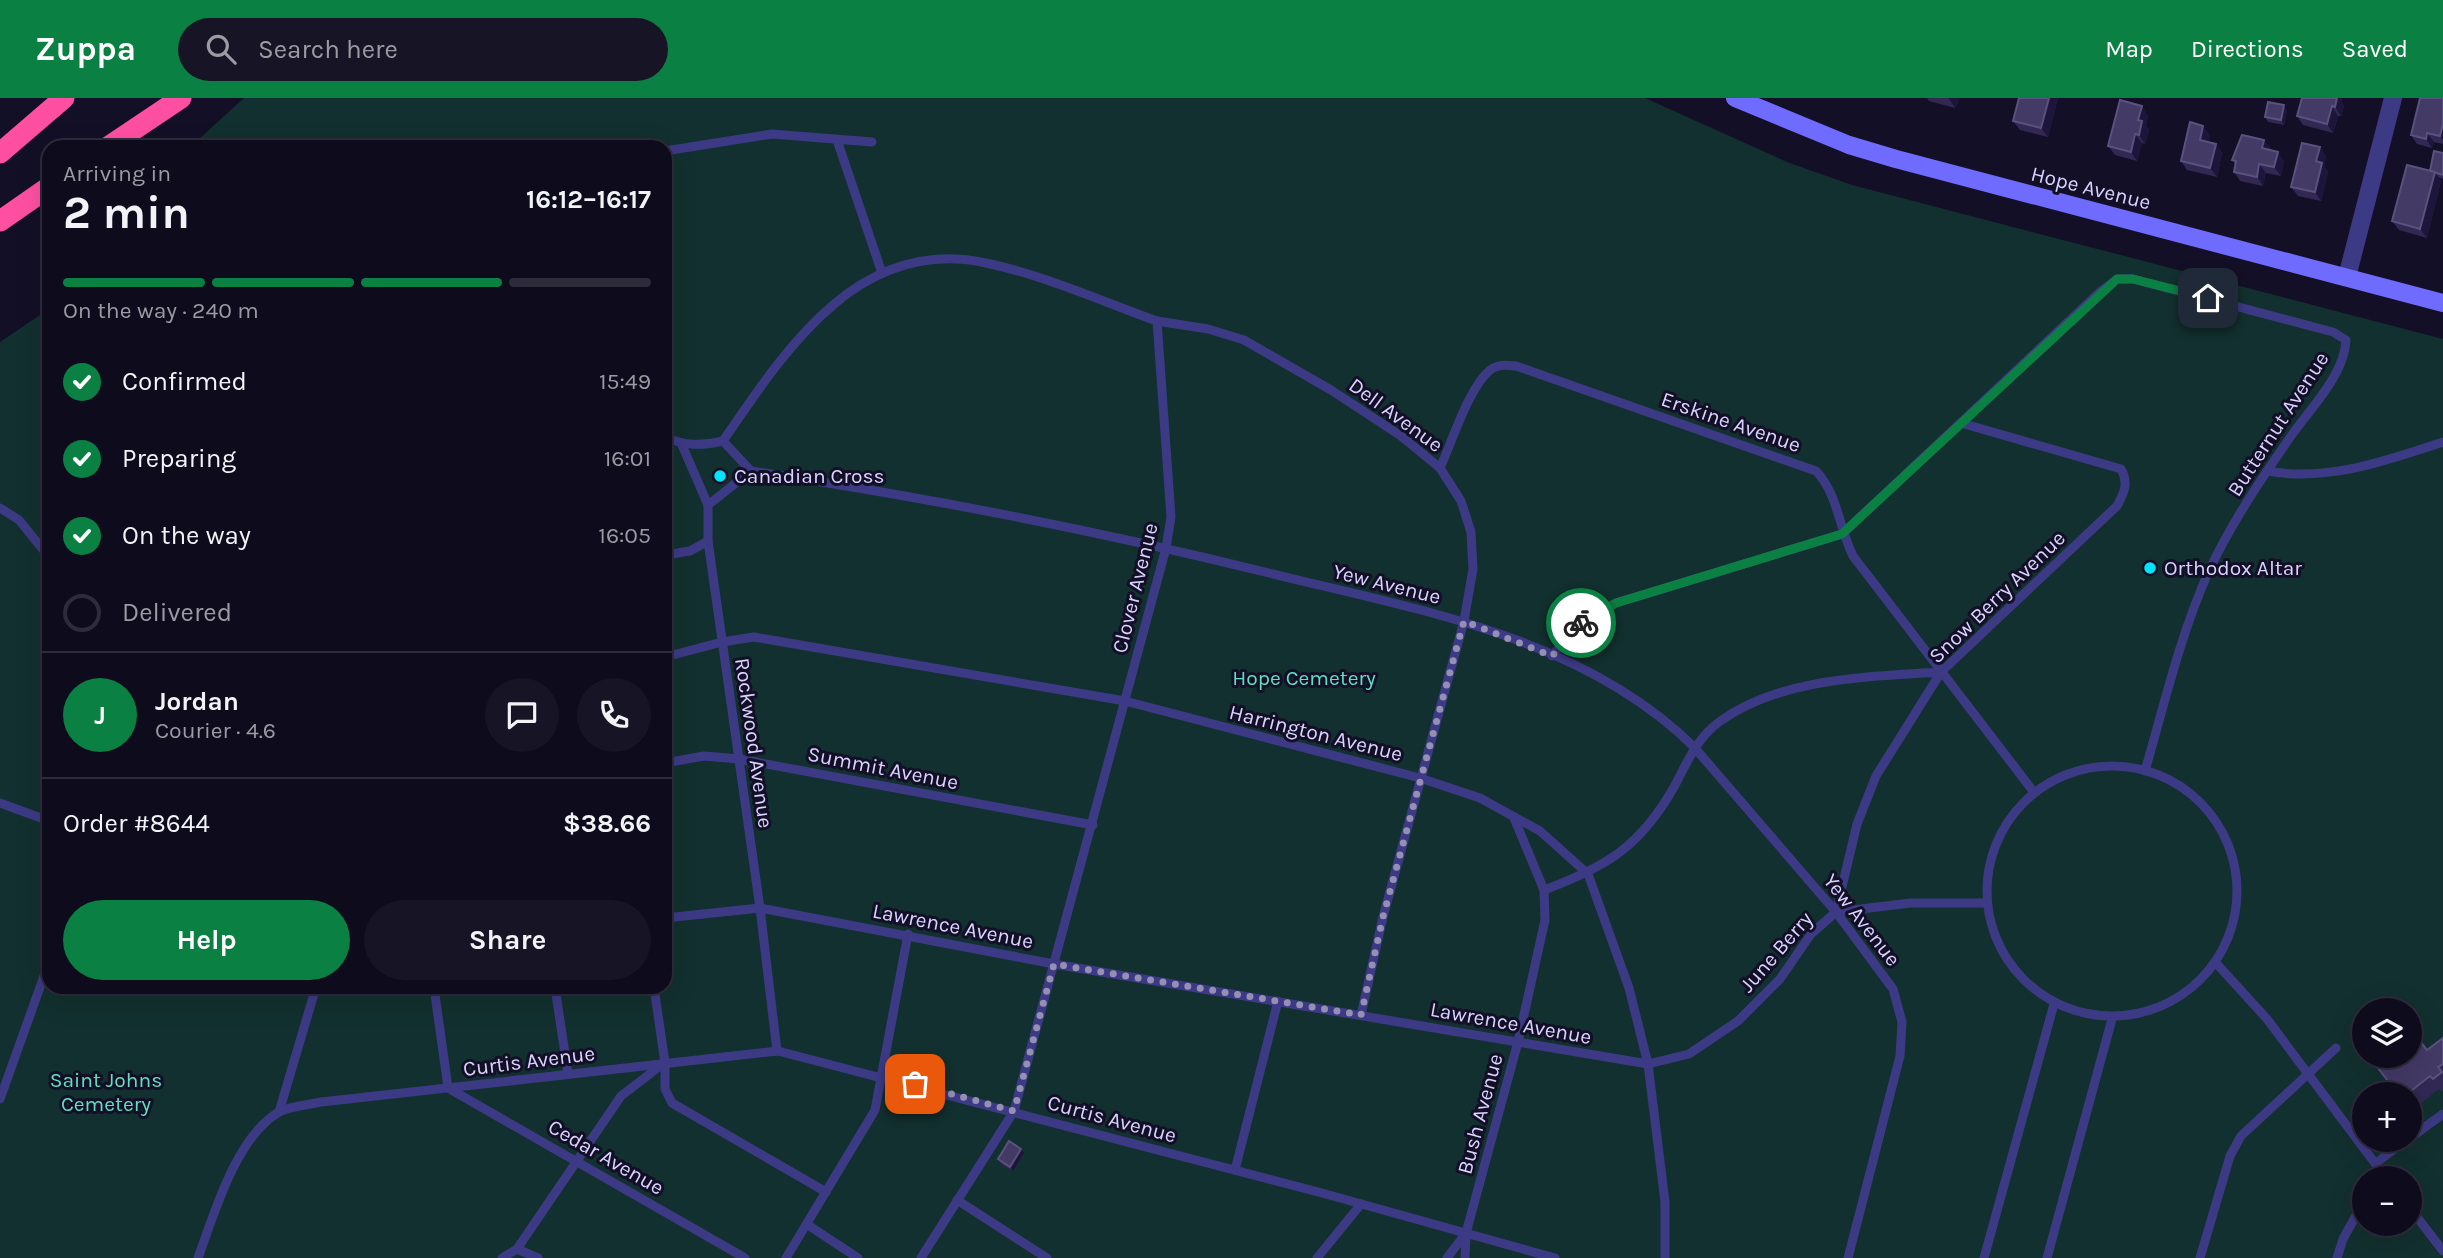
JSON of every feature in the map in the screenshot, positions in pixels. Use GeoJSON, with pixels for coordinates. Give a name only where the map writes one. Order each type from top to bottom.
{"type":"FeatureCollection","features":[{"type":"Feature","properties":{"kind":"highway"},"geometry":{"type":"LineString","coordinates":[[0,153],[64,98]]}},
{"type":"Feature","properties":{"kind":"highway"},"geometry":{"type":"LineString","coordinates":[[118,140],[181,98]]}},
{"type":"Feature","properties":{"kind":"highway"},"geometry":{"type":"LineString","coordinates":[[0,220],[42,192]]}},
{"type":"Feature","properties":{"kind":"main road","name":"Hope Avenue"},"geometry":{"type":"LineString","coordinates":[[1735,98],[1849,145],[1909,163],[2443,303]]}},
{"type":"Feature","properties":{"kind":"street"},"geometry":{"type":"LineString","coordinates":[[2347,277],[2393,98]]}},
{"type":"Feature","properties":{"kind":"lane"},"geometry":{"type":"LineString","coordinates":[[672,150],[772,134],[872,142]]}},
{"type":"Feature","properties":{"kind":"lane"},"geometry":{"type":"LineString","coordinates":[[837,140],[882,273]]}},
{"type":"Feature","properties":{"kind":"lane"},"geometry":{"type":"LineString","coordinates":[[672,441],[682,445],[705,445],[723,441],[778,361],[820,315],[867,279],[901,265],[945,258],[984,262],[1157,321]]}},
{"type":"Feature","properties":{"kind":"lane","name":"Butternut Avenue"},"geometry":{"type":"LineString","coordinates":[[1552,656],[1569,634],[1588,617],[1616,603],[1842,534],[2101,290],[2117,279],[2133,279],[2333,332],[2346,340],[2346,352],[2334,374],[2267,471],[2209,572],[2190,619],[2146,771]]}},
{"type":"Feature","properties":{"kind":"lane","name":"Dell Avenue"},"geometry":{"type":"LineString","coordinates":[[1157,321],[1208,329],[1244,340],[1331,390],[1401,436],[1440,468],[1461,501],[1471,532],[1473,569],[1464,621],[1383,917],[1361,1015]]}},
{"type":"Feature","properties":{"kind":"lane","name":"Clover Avenue"},"geometry":{"type":"LineString","coordinates":[[921,1258],[1014,1111],[1167,548],[1171,517],[1157,321]]}},
{"type":"Feature","properties":{"kind":"lane","name":"Erskine Avenue"},"geometry":{"type":"LineString","coordinates":[[1440,468],[1475,392],[1490,370],[1503,364],[1516,366],[1816,471],[1827,483],[1842,534],[1853,556],[2033,790]]}},
{"type":"Feature","properties":{"kind":"lane","name":"Snow Berry Avenue"},"geometry":{"type":"LineString","coordinates":[[1836,912],[1857,824],[1876,776],[1941,672],[2117,506],[2125,493],[2126,477],[2121,469],[1961,423]]}},
{"type":"Feature","properties":{"kind":"lane"},"geometry":{"type":"LineString","coordinates":[[708,505],[751,471],[723,441]]}},
{"type":"Feature","properties":{"kind":"lane"},"geometry":{"type":"LineString","coordinates":[[2267,471],[2292,476],[2318,476],[2375,464],[2443,442]]}},
{"type":"Feature","properties":{"kind":"lane","name":"Rockwood Avenue"},"geometry":{"type":"LineString","coordinates":[[682,445],[708,505],[708,541],[761,908],[777,1051]]}},
{"type":"Feature","properties":{"kind":"lane","name":"Yew Avenue"},"geometry":{"type":"LineString","coordinates":[[751,471],[822,482],[1167,548],[1464,621],[1552,656],[1637,700],[1672,726],[1694,747],[1836,912],[1893,989],[1902,1022],[1900,1056],[1847,1258]]}},
{"type":"Feature","properties":{"kind":"lane"},"geometry":{"type":"LineString","coordinates":[[0,508],[19,520],[42,548]]}},
{"type":"Feature","properties":{"kind":"lane"},"geometry":{"type":"LineString","coordinates":[[672,554],[690,551],[708,541]]}},
{"type":"Feature","properties":{"kind":"lane","name":"Harrington Avenue"},"geometry":{"type":"LineString","coordinates":[[672,655],[754,637],[1125,701],[1420,778],[1480,798],[1540,831],[1588,874],[1629,988],[1648,1064],[1665,1202],[1664,1258]]}},
{"type":"Feature","properties":{"kind":"lane"},"geometry":{"type":"LineString","coordinates":[[1544,890],[1588,874],[1632,844],[1657,814],[1694,747],[1718,723],[1754,702],[1837,681],[1941,672]]}},
{"type":"Feature","properties":{"kind":"lane","name":"Summit Avenue"},"geometry":{"type":"LineString","coordinates":[[672,762],[704,757],[739,759],[1093,825]]}},
{"type":"Feature","properties":{"kind":"lane"},"geometry":{"type":"LineString","coordinates":[[2101,766],[2146,771],[2192,794],[2208,809],[2228,840],[2238,874],[2238,906],[2231,934],[2216,963],[2195,985],[2171,1000],[2112,1019],[2067,1013],[2036,993],[2013,967],[1996,934],[1987,904],[1995,849],[2016,807],[2033,790],[2081,769],[2101,766]]}},
{"type":"Feature","properties":{"kind":"lane"},"geometry":{"type":"LineString","coordinates":[[0,803],[42,818]]}},
{"type":"Feature","properties":{"kind":"lane","name":"Bush Avenue"},"geometry":{"type":"LineString","coordinates":[[1447,1258],[1466,1233],[1518,1042],[1545,920],[1544,890],[1513,816]]}},
{"type":"Feature","properties":{"kind":"lane","name":"June Berry"},"geometry":{"type":"LineString","coordinates":[[1648,1064],[1689,1054],[1738,1021],[1780,979],[1811,934],[1836,912],[1911,903],[1987,904]]}},
{"type":"Feature","properties":{"kind":"lane","name":"Lawrence Avenue"},"geometry":{"type":"LineString","coordinates":[[672,917],[761,908],[1054,964],[1648,1064]]}},
{"type":"Feature","properties":{"kind":"lane"},"geometry":{"type":"LineString","coordinates":[[786,1258],[875,1110],[908,934]]}},
{"type":"Feature","properties":{"kind":"lane"},"geometry":{"type":"LineString","coordinates":[[2216,963],[2267,1018],[2378,1166]]}},
{"type":"Feature","properties":{"kind":"lane"},"geometry":{"type":"LineString","coordinates":[[0,1099],[42,982]]}},
{"type":"Feature","properties":{"kind":"lane"},"geometry":{"type":"LineString","coordinates":[[198,1258],[220,1197],[254,1133],[279,1112],[314,994]]}},
{"type":"Feature","properties":{"kind":"lane"},"geometry":{"type":"LineString","coordinates":[[435,994],[448,1088]]}},
{"type":"Feature","properties":{"kind":"lane"},"geometry":{"type":"LineString","coordinates":[[556,994],[568,1074]]}},
{"type":"Feature","properties":{"kind":"lane"},"geometry":{"type":"LineString","coordinates":[[654,994],[665,1063],[665,1089],[672,1103],[826,1192]]}},
{"type":"Feature","properties":{"kind":"lane"},"geometry":{"type":"LineString","coordinates":[[1235,1170],[1278,1001]]}},
{"type":"Feature","properties":{"kind":"lane"},"geometry":{"type":"LineString","coordinates":[[1984,1258],[2054,1004]]}},
{"type":"Feature","properties":{"kind":"lane"},"geometry":{"type":"LineString","coordinates":[[2047,1258],[2112,1019]]}},
{"type":"Feature","properties":{"kind":"lane"},"geometry":{"type":"LineString","coordinates":[[2200,1258],[2235,1145],[2260,1116],[2336,1048]]}},
{"type":"Feature","properties":{"kind":"lane","name":"Curtis Avenue"},"geometry":{"type":"LineString","coordinates":[[279,1112],[321,1102],[777,1051],[1014,1111],[1555,1258]]}},
{"type":"Feature","properties":{"kind":"lane"},"geometry":{"type":"LineString","coordinates":[[502,1258],[517,1249],[621,1096],[665,1063]]}},
{"type":"Feature","properties":{"kind":"lane","name":"Cedar Avenue"},"geometry":{"type":"LineString","coordinates":[[448,1088],[745,1258]]}},
{"type":"Feature","properties":{"kind":"lane"},"geometry":{"type":"LineString","coordinates":[[2422,1129],[2443,1114]]}},
{"type":"Feature","properties":{"kind":"lane"},"geometry":{"type":"LineString","coordinates":[[2376,1163],[2391,1152]]}},
{"type":"Feature","properties":{"kind":"lane"},"geometry":{"type":"LineString","coordinates":[[957,1200],[1047,1258]]}},
{"type":"Feature","properties":{"kind":"lane"},"geometry":{"type":"LineString","coordinates":[[1317,1258],[1361,1204]]}},
{"type":"Feature","properties":{"kind":"lane"},"geometry":{"type":"LineString","coordinates":[[2337,1258],[2352,1223]]}},
{"type":"Feature","properties":{"kind":"lane"},"geometry":{"type":"LineString","coordinates":[[2422,1224],[2443,1251]]}},
{"type":"Feature","properties":{"kind":"lane"},"geometry":{"type":"LineString","coordinates":[[808,1225],[858,1258]]}},
{"type":"Feature","properties":{"kind":"lane"},"geometry":{"type":"LineString","coordinates":[[1465,1258],[1466,1233]]}},
{"type":"Feature","properties":{"kind":"lane"},"geometry":{"type":"LineString","coordinates":[[517,1249],[538,1258]]}},
{"type":"Feature","properties":{"kind":"green space","name":"Hope Cemetery"},"geometry":{"type":"Polygon","coordinates":[[[244,98],[1645,98],[1787,162],[1852,185],[2443,339],[2443,1258],[0,1258],[0,342],[42,314],[42,994],[672,994],[672,140],[198,140],[244,98]]]}},
{"type":"Feature","properties":{"kind":"building"},"geometry":{"type":"Polygon","coordinates":[[[2019,98],[2049,98],[2041,128],[2013,121],[2019,98]]]}},
{"type":"Feature","properties":{"kind":"building"},"geometry":{"type":"Polygon","coordinates":[[[2302,98],[2337,98],[2327,124],[2297,116],[2302,98]]]}},
{"type":"Feature","properties":{"kind":"building"},"geometry":{"type":"Polygon","coordinates":[[[2420,98],[2443,98],[2440,136],[2427,133],[2426,139],[2411,135],[2420,98]]]}},
{"type":"Feature","properties":{"kind":"building"},"geometry":{"type":"Polygon","coordinates":[[[2120,100],[2142,106],[2138,120],[2142,121],[2139,135],[2135,134],[2131,152],[2108,146],[2120,100]]]}},
{"type":"Feature","properties":{"kind":"building"},"geometry":{"type":"Polygon","coordinates":[[[2268,102],[2284,105],[2281,120],[2265,117],[2268,102]]]}},
{"type":"Feature","properties":{"kind":"building"},"geometry":{"type":"Polygon","coordinates":[[[2190,122],[2203,126],[2200,140],[2216,144],[2210,168],[2181,161],[2190,122]]]}},
{"type":"Feature","properties":{"kind":"building"},"geometry":{"type":"Polygon","coordinates":[[[2242,135],[2264,140],[2262,148],[2278,152],[2274,167],[2259,164],[2257,177],[2234,172],[2236,161],[2232,160],[2242,135]]]}},
{"type":"Feature","properties":{"kind":"building"},"geometry":{"type":"Polygon","coordinates":[[[2302,143],[2320,147],[2316,161],[2322,163],[2315,192],[2291,187],[2302,143]]]}},
{"type":"Feature","properties":{"kind":"building"},"geometry":{"type":"Polygon","coordinates":[[[2434,151],[2443,153],[2443,175],[2430,171],[2434,151]]]}},
{"type":"Feature","properties":{"kind":"building"},"geometry":{"type":"Polygon","coordinates":[[[2407,165],[2435,172],[2420,229],[2392,221],[2407,165]]]}},
{"type":"Feature","properties":{"kind":"building"},"geometry":{"type":"Polygon","coordinates":[[[2443,1038],[2443,1064],[2438,1067],[2442,1072],[2433,1079],[2430,1076],[2422,1082],[2389,1082],[2378,1068],[2422,1068],[2422,1044],[2427,1050],[2443,1038]]]}},
{"type":"Feature","properties":{"kind":"building"},"geometry":{"type":"Polygon","coordinates":[[[1009,1141],[1021,1149],[1010,1167],[998,1159],[1009,1141]]]}},
{"type":"Feature","properties":{"kind":"way so far"},"geometry":{"type":"LineString","coordinates":[[915,1084],[1014,1111],[1054,964],[1361,1015],[1383,917],[1464,621],[1552,656],[1581,623]]}},
{"type":"Feature","properties":{"kind":"place","name":"Canadian Cross"},"geometry":{"type":"Point","coordinates":[720,476]}},
{"type":"Feature","properties":{"kind":"place","name":"Orthodox Altar"},"geometry":{"type":"Point","coordinates":[2150,568]}},
{"type":"Feature","properties":{"kind":"route"},"geometry":{"type":"LineString","coordinates":[[1581,623],[1616,603],[1842,534],[2101,290],[2117,279],[2133,279],[2208,298]]}},
{"type":"Feature","properties":{"kind":"park label","name":"Saint Johns Cemetery"},"geometry":{"type":"Point","coordinates":[106,1092]}}]}
